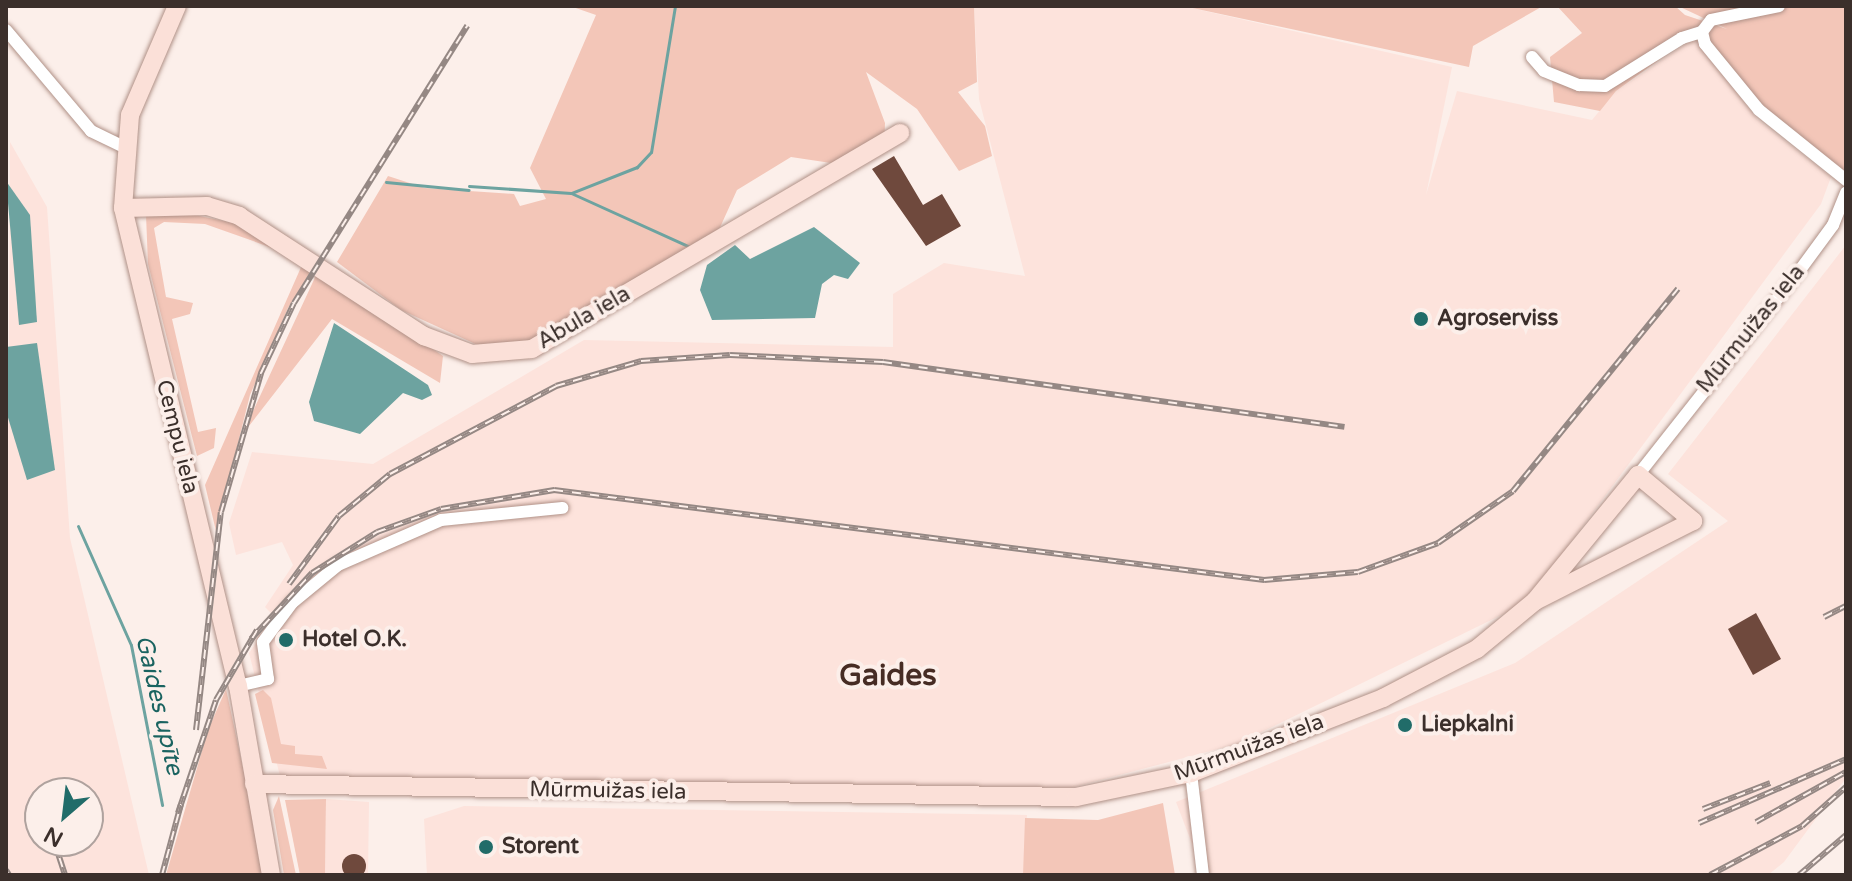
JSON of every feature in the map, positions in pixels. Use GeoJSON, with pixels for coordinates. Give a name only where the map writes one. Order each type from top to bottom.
{"type":"FeatureCollection","features":[{"type":"Feature","properties":{"kind":"street","name":"Cempu iela"},"geometry":{"type":"LineString","coordinates":[[177,6],[138,86],[124,147],[123,208],[238,686],[271,875]]}},
{"type":"Feature","properties":{"kind":"street"},"geometry":{"type":"LineString","coordinates":[[1532,57],[1544,71],[1579,85],[1605,86],[1682,38],[1702,32],[1711,20],[1779,6]]}},
{"type":"Feature","properties":{"kind":"street"},"geometry":{"type":"LineString","coordinates":[[6,30],[91,131],[124,147]]}},
{"type":"Feature","properties":{"kind":"street"},"geometry":{"type":"LineString","coordinates":[[1702,32],[1705,44],[1759,110],[1846,180]]}},
{"type":"Feature","properties":{"kind":"street","name":"Abula iela"},"geometry":{"type":"LineString","coordinates":[[123,208],[207,206],[239,216],[424,336],[472,354],[532,349],[900,133]]}},
{"type":"Feature","properties":{"kind":"street","name":"Mūrmuižas iela"},"geometry":{"type":"LineString","coordinates":[[254,784],[1076,797],[1191,773],[1383,698],[1477,649],[1535,601],[1840,218],[1846,192]]}},
{"type":"Feature","properties":{"kind":"street"},"geometry":{"type":"LineString","coordinates":[[1535,601],[1693,521],[1638,475]]}},
{"type":"Feature","properties":{"kind":"street"},"geometry":{"type":"LineString","coordinates":[[238,686],[268,679],[263,642],[292,603],[338,565],[441,520],[562,508]]}},
{"type":"Feature","properties":{"kind":"street"},"geometry":{"type":"LineString","coordinates":[[1191,773],[1203,875]]}},
{"type":"Feature","properties":{"kind":"shaded area"},"geometry":{"type":"Polygon","coordinates":[[[570,6],[974,6],[977,82],[958,92],[985,126],[992,156],[959,171],[917,109],[866,72],[885,123],[884,151],[844,174],[831,163],[791,157],[737,190],[717,234],[533,344],[493,352],[401,310],[337,262],[388,176],[425,188],[514,194],[520,206],[546,199],[530,168],[596,15],[570,6]]]}},
{"type":"Feature","properties":{"kind":"shaded area"},"geometry":{"type":"Polygon","coordinates":[[[974,6],[1183,6],[1452,67],[1426,195],[1457,91],[1592,120],[1616,91],[1695,38],[1757,119],[1831,177],[1821,204],[1526,603],[1237,744],[1070,788],[280,776],[249,653],[275,617],[265,607],[293,565],[282,542],[236,555],[229,523],[252,452],[373,464],[584,340],[893,347],[893,294],[944,263],[1025,276],[979,99],[974,6]]]}},
{"type":"Feature","properties":{"kind":"shaded area"},"geometry":{"type":"Polygon","coordinates":[[[1183,6],[1543,6],[1473,46],[1469,67],[1183,6]]]}},
{"type":"Feature","properties":{"kind":"shaded area"},"geometry":{"type":"Polygon","coordinates":[[[1557,6],[1675,6],[1685,15],[1727,29],[1678,6],[1846,6],[1846,175],[1766,114],[1693,35],[1616,91],[1600,111],[1554,102],[1550,57],[1582,33],[1557,6]]]}},
{"type":"Feature","properties":{"kind":"shaded area"},"geometry":{"type":"Polygon","coordinates":[[[10,142],[47,207],[70,538],[149,875],[6,875],[10,142]]]}},
{"type":"Feature","properties":{"kind":"shaded area"},"geometry":{"type":"Polygon","coordinates":[[[190,214],[239,224],[281,251],[205,224],[164,222],[154,228],[166,297],[193,303],[190,314],[172,319],[198,432],[216,428],[214,448],[197,456],[148,264],[146,215],[190,214]]]}},
{"type":"Feature","properties":{"kind":"shaded area"},"geometry":{"type":"Polygon","coordinates":[[[1846,245],[1846,778],[1784,862],[1768,875],[1204,875],[1176,802],[1515,663],[1728,521],[1668,474],[1846,245]]]}},
{"type":"Feature","properties":{"kind":"shaded area"},"geometry":{"type":"Polygon","coordinates":[[[302,265],[314,268],[288,308],[250,395],[216,531],[205,485],[302,265]]]}},
{"type":"Feature","properties":{"kind":"shaded area"},"geometry":{"type":"Polygon","coordinates":[[[318,271],[443,356],[440,383],[332,319],[242,435],[318,271]]]}},
{"type":"Feature","properties":{"kind":"shaded area"},"geometry":{"type":"Polygon","coordinates":[[[226,689],[266,875],[166,875],[208,730],[226,689]]]}},
{"type":"Feature","properties":{"kind":"shaded area"},"geometry":{"type":"Polygon","coordinates":[[[263,690],[271,698],[281,744],[295,746],[295,754],[322,756],[327,769],[272,763],[255,694],[263,690]]]}},
{"type":"Feature","properties":{"kind":"shaded area"},"geometry":{"type":"Polygon","coordinates":[[[279,796],[296,875],[284,875],[273,810],[279,796]]]}},
{"type":"Feature","properties":{"kind":"shaded area"},"geometry":{"type":"Polygon","coordinates":[[[326,799],[369,802],[368,875],[325,875],[326,799]]]}},
{"type":"Feature","properties":{"kind":"shaded area"},"geometry":{"type":"Polygon","coordinates":[[[326,799],[325,875],[300,875],[285,800],[326,799]]]}},
{"type":"Feature","properties":{"kind":"shaded area"},"geometry":{"type":"Polygon","coordinates":[[[1163,803],[1175,875],[1023,875],[1025,818],[1098,820],[1163,803]]]}},
{"type":"Feature","properties":{"kind":"shaded area"},"geometry":{"type":"Polygon","coordinates":[[[464,806],[1027,815],[1024,875],[427,875],[424,819],[464,806]]]}},
{"type":"Feature","properties":{"kind":"water"},"geometry":{"type":"Polygon","coordinates":[[[6,181],[30,215],[37,322],[19,325],[6,181]]]}},
{"type":"Feature","properties":{"kind":"water"},"geometry":{"type":"Polygon","coordinates":[[[814,227],[860,263],[848,279],[834,275],[822,284],[815,318],[712,320],[700,290],[707,265],[735,245],[750,259],[814,227]]]}},
{"type":"Feature","properties":{"kind":"water"},"geometry":{"type":"Polygon","coordinates":[[[334,323],[428,385],[432,395],[422,400],[403,393],[360,434],[314,421],[309,402],[334,323]]]}},
{"type":"Feature","properties":{"kind":"water"},"geometry":{"type":"Polygon","coordinates":[[[37,343],[55,470],[27,480],[6,411],[6,347],[37,343]]]}},
{"type":"Feature","properties":{"kind":"building"},"geometry":{"type":"Polygon","coordinates":[[[894,156],[923,205],[942,194],[961,226],[926,246],[872,169],[894,156]]]}},
{"type":"Feature","properties":{"kind":"building"},"geometry":{"type":"Polygon","coordinates":[[[1756,613],[1781,659],[1753,675],[1728,629],[1756,613]]]}},
{"type":"Feature","properties":{"kind":"building"},"geometry":{"type":"Polygon","coordinates":[[[354,854],[362,858],[366,866],[362,874],[354,878],[346,874],[342,866],[346,858],[354,854]]]}},
{"type":"Feature","properties":{"kind":"waterway"},"geometry":{"type":"LineString","coordinates":[[675,6],[651,152],[637,167],[571,193],[690,247]]}},
{"type":"Feature","properties":{"kind":"waterway"},"geometry":{"type":"LineString","coordinates":[[386,182],[469,190]]}},
{"type":"Feature","properties":{"kind":"waterway"},"geometry":{"type":"LineString","coordinates":[[469,186],[571,193]]}},
{"type":"Feature","properties":{"kind":"waterway","name":"Gaides upīte"},"geometry":{"type":"LineString","coordinates":[[78,526],[131,645],[162,805]]}},
{"type":"Feature","properties":{"kind":"railway"},"geometry":{"type":"LineString","coordinates":[[196,730],[221,512],[261,373],[294,303],[467,26]]}},
{"type":"Feature","properties":{"kind":"railway"},"geometry":{"type":"LineString","coordinates":[[251,639],[312,573],[377,532],[441,509],[554,490],[1264,580],[1358,572],[1438,543],[1513,491],[1678,289]]}},
{"type":"Feature","properties":{"kind":"railway"},"geometry":{"type":"LineString","coordinates":[[289,584],[339,516],[390,474],[556,386],[641,361],[730,355],[883,362],[1344,427]]}},
{"type":"Feature","properties":{"kind":"railway"},"geometry":{"type":"LineString","coordinates":[[1824,617],[1846,606]]}},
{"type":"Feature","properties":{"kind":"railway"},"geometry":{"type":"LineString","coordinates":[[178,813],[216,700],[257,630]]}},
{"type":"Feature","properties":{"kind":"railway"},"geometry":{"type":"LineString","coordinates":[[1699,823],[1846,759]]}},
{"type":"Feature","properties":{"kind":"railway"},"geometry":{"type":"LineString","coordinates":[[1756,822],[1846,772]]}},
{"type":"Feature","properties":{"kind":"railway"},"geometry":{"type":"LineString","coordinates":[[1703,809],[1770,783]]}},
{"type":"Feature","properties":{"kind":"railway"},"geometry":{"type":"LineString","coordinates":[[1710,875],[1802,826],[1846,787]]}},
{"type":"Feature","properties":{"kind":"railway"},"geometry":{"type":"LineString","coordinates":[[162,875],[181,804]]}},
{"type":"Feature","properties":{"kind":"railway"},"geometry":{"type":"LineString","coordinates":[[1799,875],[1846,835]]}},
{"type":"Feature","properties":{"kind":"railway"},"geometry":{"type":"LineString","coordinates":[[59,857],[65,875]]}},
{"type":"Feature","properties":{"kind":"railway"},"geometry":{"type":"LineString","coordinates":[[6,870],[9,875]]}},
{"type":"Feature","properties":{"kind":"place","name":"Agroserviss"},"geometry":{"type":"Point","coordinates":[1421,319]}},
{"type":"Feature","properties":{"kind":"place","name":"Hotel O.K."},"geometry":{"type":"Point","coordinates":[286,640]}},
{"type":"Feature","properties":{"kind":"place","name":"Liepkalni"},"geometry":{"type":"Point","coordinates":[1405,725]}},
{"type":"Feature","properties":{"kind":"place","name":"Storent"},"geometry":{"type":"Point","coordinates":[486,847]}},
{"type":"Feature","properties":{"kind":"district","name":"Gaides"},"geometry":{"type":"Point","coordinates":[888,676]}}]}
